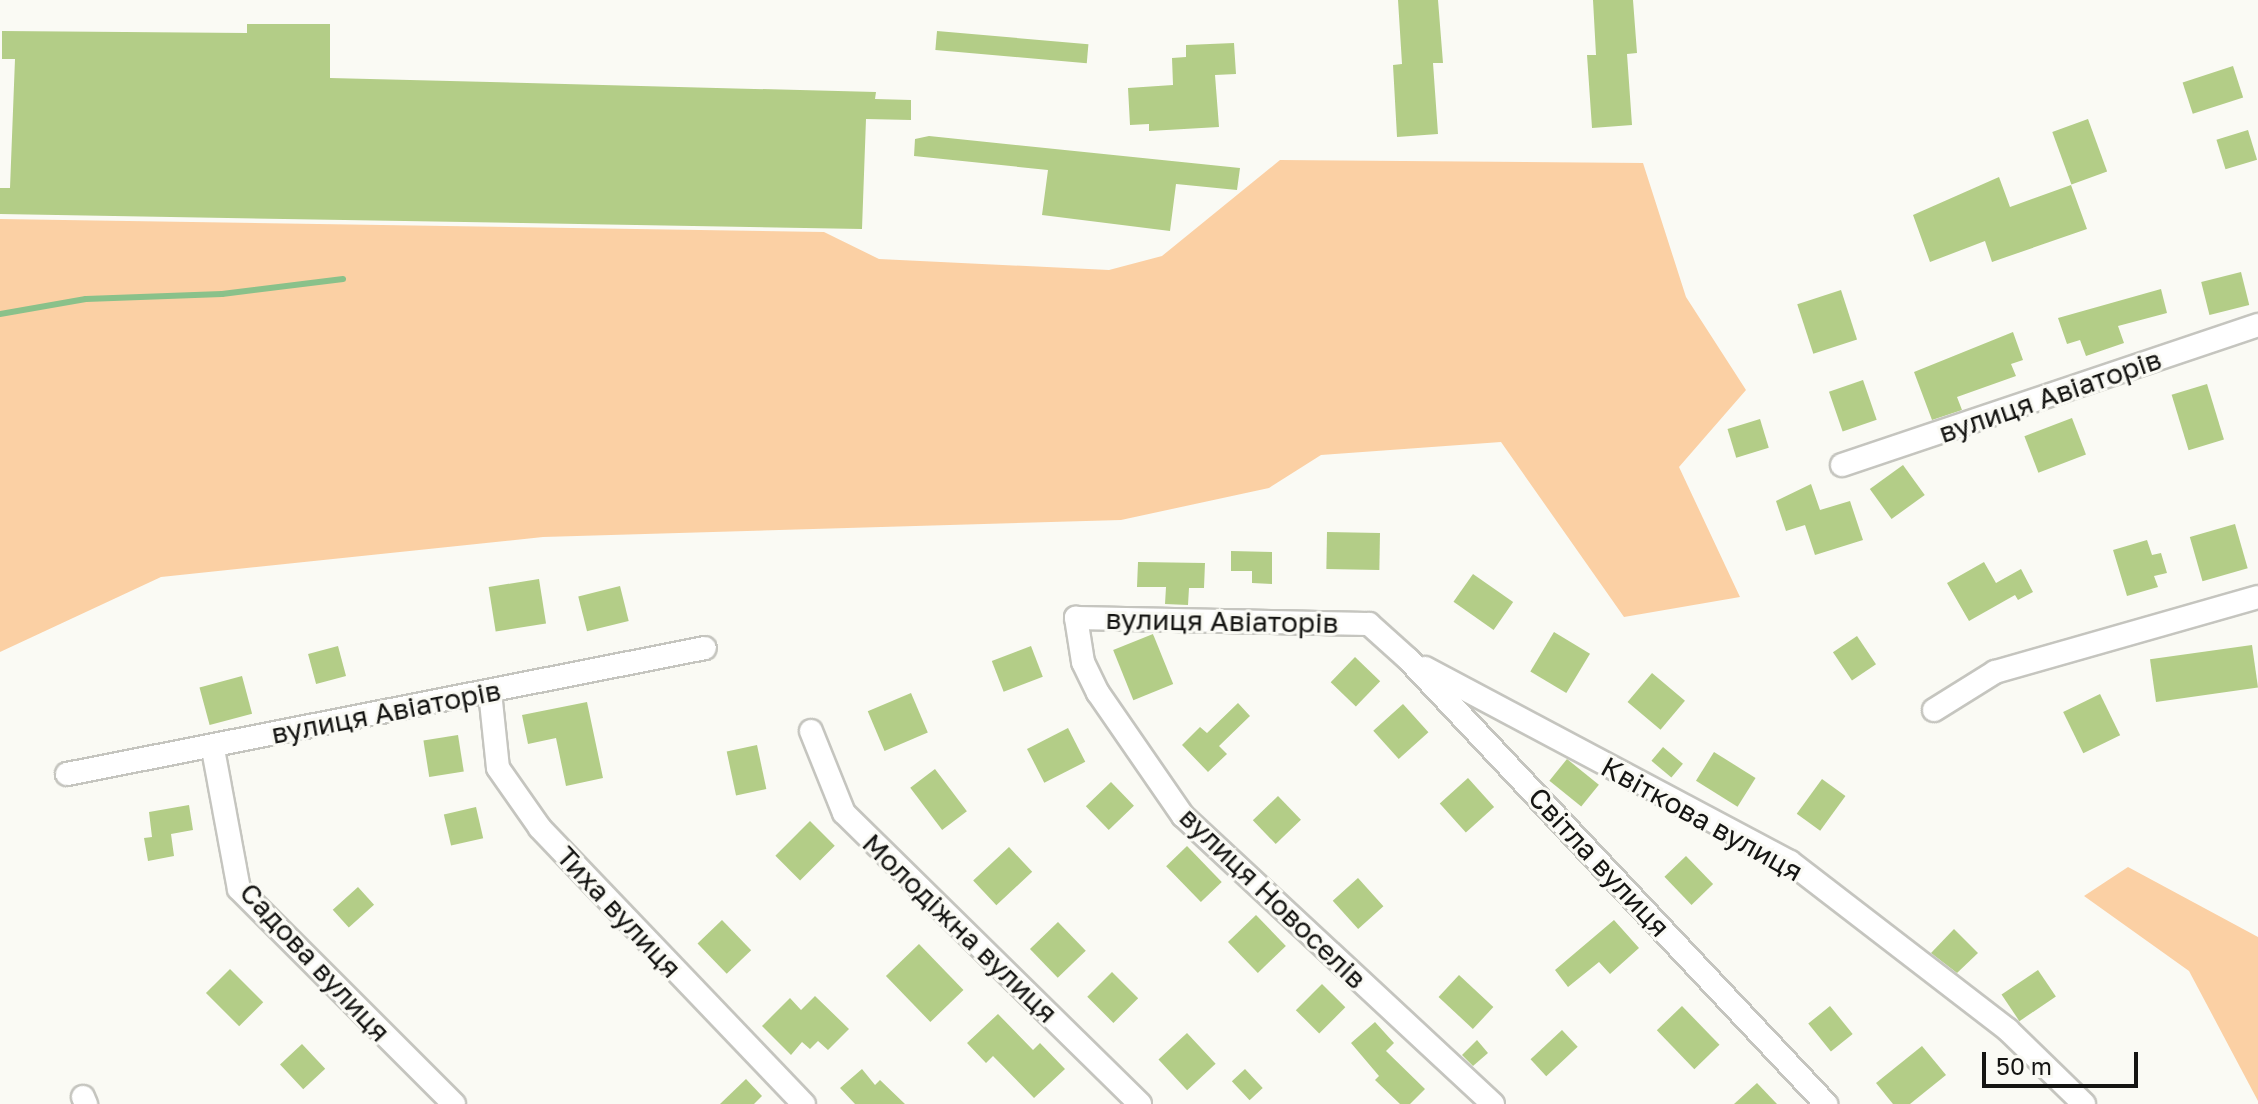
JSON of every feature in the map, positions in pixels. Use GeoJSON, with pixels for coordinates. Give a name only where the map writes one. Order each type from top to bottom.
{"type":"FeatureCollection","features":[{"type":"Feature","properties":{"kind":"street","name":"вулиця Авіаторів"},"geometry":{"type":"LineString","coordinates":[[1842,465],[2258,325]]}},
{"type":"Feature","properties":{"kind":"street"},"geometry":{"type":"LineString","coordinates":[[1934,710],[1995,672],[2258,597]]}},
{"type":"Feature","properties":{"kind":"street","name":"вулиця Авіаторів"},"geometry":{"type":"LineString","coordinates":[[1076,618],[1369,624]]}},
{"type":"Feature","properties":{"kind":"street","name":"вулиця Новоселів"},"geometry":{"type":"LineString","coordinates":[[1076,618],[1083,662],[1098,693],[1183,816],[1493,1104]]}},
{"type":"Feature","properties":{"kind":"street","name":"Світла вулиця"},"geometry":{"type":"LineString","coordinates":[[1369,624],[1408,659],[1826,1104]]}},
{"type":"Feature","properties":{"kind":"street","name":"вулиця Авіаторів"},"geometry":{"type":"LineString","coordinates":[[67,774],[213,749],[354,715],[490,692],[705,648]]}},
{"type":"Feature","properties":{"kind":"street","name":"Квіткова вулиця"},"geometry":{"type":"LineString","coordinates":[[1408,659],[1790,862],[2008,1030],[2084,1104]]}},
{"type":"Feature","properties":{"kind":"street","name":"Тиха вулиця"},"geometry":{"type":"LineString","coordinates":[[490,692],[498,768],[540,828],[804,1104]]}},
{"type":"Feature","properties":{"kind":"street","name":"Молодіжна вулиця"},"geometry":{"type":"LineString","coordinates":[[811,731],[844,813],[1140,1104]]}},
{"type":"Feature","properties":{"kind":"street","name":"Садова вулиця"},"geometry":{"type":"LineString","coordinates":[[213,749],[239,889],[454,1104]]}},
{"type":"Feature","properties":{"kind":"shaded area"},"geometry":{"type":"Polygon","coordinates":[[[1280,160],[1643,163],[1686,297],[1746,390],[1679,467],[1740,597],[1624,617],[1501,442],[1321,455],[1269,488],[1121,520],[543,537],[161,577],[0,652],[0,219],[824,232],[879,259],[1109,270],[1162,256],[1280,160]]]}},
{"type":"Feature","properties":{"kind":"shaded area"},"geometry":{"type":"Polygon","coordinates":[[[2128,867],[2258,937],[2258,1101],[2189,971],[2084,896],[2128,867]]]}},
{"type":"Feature","properties":{"kind":"building"},"geometry":{"type":"Polygon","coordinates":[[[1398,0],[1438,0],[1443,63],[1433,63],[1438,134],[1397,137],[1393,65],[1402,64],[1398,0]]]}},
{"type":"Feature","properties":{"kind":"building"},"geometry":{"type":"Polygon","coordinates":[[[1593,0],[1633,0],[1637,53],[1627,54],[1632,125],[1592,128],[1587,55],[1596,55],[1593,0]]]}},
{"type":"Feature","properties":{"kind":"building"},"geometry":{"type":"Polygon","coordinates":[[[247,24],[330,24],[330,78],[876,92],[875,99],[911,100],[911,120],[866,119],[862,229],[0,214],[0,188],[10,188],[15,59],[2,59],[2,31],[247,33],[247,24]]]}},
{"type":"Feature","properties":{"kind":"building"},"geometry":{"type":"Polygon","coordinates":[[[937,31],[1088,44],[1087,63],[935,50],[937,31]]]}},
{"type":"Feature","properties":{"kind":"building"},"geometry":{"type":"Polygon","coordinates":[[[1234,43],[1236,74],[1215,75],[1219,127],[1149,131],[1149,124],[1130,125],[1128,88],[1173,85],[1172,58],[1186,57],[1186,45],[1234,43]]]}},
{"type":"Feature","properties":{"kind":"building"},"geometry":{"type":"Polygon","coordinates":[[[2233,66],[2243,97],[2193,114],[2183,82],[2233,66]]]}},
{"type":"Feature","properties":{"kind":"building"},"geometry":{"type":"Polygon","coordinates":[[[2088,119],[2107,172],[2071,185],[2052,132],[2088,119]]]}},
{"type":"Feature","properties":{"kind":"building"},"geometry":{"type":"Polygon","coordinates":[[[2248,130],[2257,160],[2226,169],[2216,140],[2248,130]]]}},
{"type":"Feature","properties":{"kind":"building"},"geometry":{"type":"Polygon","coordinates":[[[929,136],[1240,168],[1237,190],[1176,184],[1170,231],[1042,215],[1048,170],[914,156],[915,139],[929,136]]]}},
{"type":"Feature","properties":{"kind":"building"},"geometry":{"type":"Polygon","coordinates":[[[1999,177],[2010,207],[2071,185],[2087,229],[1992,262],[1985,241],[1930,262],[1913,215],[1999,177]]]}},
{"type":"Feature","properties":{"kind":"building"},"geometry":{"type":"Polygon","coordinates":[[[2241,272],[2249,305],[2209,315],[2201,282],[2241,272]]]}},
{"type":"Feature","properties":{"kind":"building"},"geometry":{"type":"Polygon","coordinates":[[[2161,289],[2167,313],[2118,326],[2124,343],[2086,356],[2080,340],[2067,344],[2058,318],[2161,289]]]}},
{"type":"Feature","properties":{"kind":"building"},"geometry":{"type":"Polygon","coordinates":[[[1841,290],[1857,339],[1813,354],[1797,304],[1841,290]]]}},
{"type":"Feature","properties":{"kind":"building"},"geometry":{"type":"Polygon","coordinates":[[[2013,332],[2023,360],[2011,364],[2016,376],[1957,397],[1962,410],[1932,420],[1914,372],[2013,332]]]}},
{"type":"Feature","properties":{"kind":"building"},"geometry":{"type":"Polygon","coordinates":[[[1863,380],[1877,420],[1843,431],[1829,392],[1863,380]]]}},
{"type":"Feature","properties":{"kind":"building"},"geometry":{"type":"Polygon","coordinates":[[[2207,384],[2224,439],[2189,450],[2172,395],[2207,384]]]}},
{"type":"Feature","properties":{"kind":"building"},"geometry":{"type":"Polygon","coordinates":[[[2072,418],[2086,454],[2038,473],[2024,436],[2072,418]]]}},
{"type":"Feature","properties":{"kind":"building"},"geometry":{"type":"Polygon","coordinates":[[[1760,419],[1769,448],[1736,458],[1727,429],[1760,419]]]}},
{"type":"Feature","properties":{"kind":"building"},"geometry":{"type":"Polygon","coordinates":[[[1903,465],[1925,495],[1892,519],[1870,489],[1903,465]]]}},
{"type":"Feature","properties":{"kind":"building"},"geometry":{"type":"Polygon","coordinates":[[[1811,484],[1820,510],[1850,501],[1863,540],[1815,555],[1805,525],[1786,531],[1776,501],[1811,484]]]}},
{"type":"Feature","properties":{"kind":"building"},"geometry":{"type":"Polygon","coordinates":[[[2235,524],[2248,568],[2203,581],[2190,537],[2235,524]]]}},
{"type":"Feature","properties":{"kind":"building"},"geometry":{"type":"Polygon","coordinates":[[[1327,532],[1380,533],[1379,570],[1326,569],[1327,532]]]}},
{"type":"Feature","properties":{"kind":"building"},"geometry":{"type":"Polygon","coordinates":[[[2147,540],[2152,555],[2161,553],[2167,573],[2154,576],[2158,587],[2127,596],[2113,550],[2147,540]]]}},
{"type":"Feature","properties":{"kind":"building"},"geometry":{"type":"Polygon","coordinates":[[[1231,551],[1272,552],[1272,584],[1252,583],[1252,571],[1231,571],[1231,551]]]}},
{"type":"Feature","properties":{"kind":"building"},"geometry":{"type":"Polygon","coordinates":[[[1138,562],[1205,563],[1204,588],[1189,588],[1188,605],[1165,604],[1166,587],[1137,587],[1138,562]]]}},
{"type":"Feature","properties":{"kind":"building"},"geometry":{"type":"Polygon","coordinates":[[[1984,562],[1996,583],[2021,569],[2033,592],[2018,600],[2015,595],[1969,621],[1947,583],[1984,562]]]}},
{"type":"Feature","properties":{"kind":"building"},"geometry":{"type":"Polygon","coordinates":[[[1473,574],[1513,602],[1494,630],[1453,602],[1473,574]]]}},
{"type":"Feature","properties":{"kind":"building"},"geometry":{"type":"Polygon","coordinates":[[[539,579],[546,623],[496,631],[489,587],[539,579]]]}},
{"type":"Feature","properties":{"kind":"building"},"geometry":{"type":"Polygon","coordinates":[[[620,586],[629,621],[587,631],[578,596],[620,586]]]}},
{"type":"Feature","properties":{"kind":"building"},"geometry":{"type":"Polygon","coordinates":[[[1554,632],[1590,654],[1566,693],[1530,671],[1554,632]]]}},
{"type":"Feature","properties":{"kind":"building"},"geometry":{"type":"Polygon","coordinates":[[[1153,634],[1173,684],[1133,700],[1113,650],[1153,634]]]}},
{"type":"Feature","properties":{"kind":"building"},"geometry":{"type":"Polygon","coordinates":[[[1857,636],[1876,664],[1852,680],[1833,652],[1857,636]]]}},
{"type":"Feature","properties":{"kind":"building"},"geometry":{"type":"Polygon","coordinates":[[[2252,645],[2258,688],[2156,702],[2150,659],[2252,645]]]}},
{"type":"Feature","properties":{"kind":"building"},"geometry":{"type":"Polygon","coordinates":[[[338,646],[346,676],[316,684],[308,654],[338,646]]]}},
{"type":"Feature","properties":{"kind":"building"},"geometry":{"type":"Polygon","coordinates":[[[1031,646],[1043,677],[1004,692],[992,661],[1031,646]]]}},
{"type":"Feature","properties":{"kind":"building"},"geometry":{"type":"Polygon","coordinates":[[[1355,657],[1380,681],[1356,706],[1331,682],[1355,657]]]}},
{"type":"Feature","properties":{"kind":"building"},"geometry":{"type":"Polygon","coordinates":[[[1652,673],[1685,701],[1661,730],[1628,702],[1652,673]]]}},
{"type":"Feature","properties":{"kind":"building"},"geometry":{"type":"Polygon","coordinates":[[[242,676],[252,714],[210,725],[199,687],[242,676]]]}},
{"type":"Feature","properties":{"kind":"building"},"geometry":{"type":"Polygon","coordinates":[[[911,693],[928,733],[885,751],[868,711],[911,693]]]}},
{"type":"Feature","properties":{"kind":"building"},"geometry":{"type":"Polygon","coordinates":[[[2100,694],[2120,735],[2083,753],[2063,712],[2100,694]]]}},
{"type":"Feature","properties":{"kind":"building"},"geometry":{"type":"Polygon","coordinates":[[[587,702],[603,778],[566,786],[556,738],[528,744],[522,715],[587,702]]]}},
{"type":"Feature","properties":{"kind":"building"},"geometry":{"type":"Polygon","coordinates":[[[1238,703],[1250,716],[1219,746],[1227,754],[1208,772],[1182,745],[1200,727],[1207,733],[1238,703]]]}},
{"type":"Feature","properties":{"kind":"building"},"geometry":{"type":"Polygon","coordinates":[[[1403,704],[1428,732],[1399,759],[1373,731],[1403,704]]]}},
{"type":"Feature","properties":{"kind":"building"},"geometry":{"type":"Polygon","coordinates":[[[1068,728],[1085,762],[1044,783],[1027,749],[1068,728]]]}},
{"type":"Feature","properties":{"kind":"building"},"geometry":{"type":"Polygon","coordinates":[[[458,735],[464,772],[429,777],[423,740],[458,735]]]}},
{"type":"Feature","properties":{"kind":"building"},"geometry":{"type":"Polygon","coordinates":[[[757,745],[766,789],[736,795],[727,751],[757,745]]]}},
{"type":"Feature","properties":{"kind":"building"},"geometry":{"type":"Polygon","coordinates":[[[1663,747],[1683,764],[1671,778],[1651,761],[1663,747]]]}},
{"type":"Feature","properties":{"kind":"building"},"geometry":{"type":"Polygon","coordinates":[[[1714,752],[1756,778],[1738,807],[1696,781],[1714,752]]]}},
{"type":"Feature","properties":{"kind":"building"},"geometry":{"type":"Polygon","coordinates":[[[1567,759],[1599,785],[1581,807],[1549,781],[1567,759]]]}},
{"type":"Feature","properties":{"kind":"building"},"geometry":{"type":"Polygon","coordinates":[[[935,769],[967,811],[942,830],[910,788],[935,769]]]}},
{"type":"Feature","properties":{"kind":"building"},"geometry":{"type":"Polygon","coordinates":[[[1468,778],[1494,807],[1466,832],[1440,803],[1468,778]]]}},
{"type":"Feature","properties":{"kind":"building"},"geometry":{"type":"Polygon","coordinates":[[[1822,779],[1845,796],[1820,831],[1797,814],[1822,779]]]}},
{"type":"Feature","properties":{"kind":"building"},"geometry":{"type":"Polygon","coordinates":[[[1111,782],[1134,806],[1109,830],[1086,806],[1111,782]]]}},
{"type":"Feature","properties":{"kind":"building"},"geometry":{"type":"Polygon","coordinates":[[[1278,796],[1301,820],[1276,844],[1253,820],[1278,796]]]}},
{"type":"Feature","properties":{"kind":"building"},"geometry":{"type":"Polygon","coordinates":[[[189,805],[193,830],[171,834],[174,856],[148,861],[144,838],[152,837],[149,812],[189,805]]]}},
{"type":"Feature","properties":{"kind":"building"},"geometry":{"type":"Polygon","coordinates":[[[476,807],[483,838],[451,846],[444,814],[476,807]]]}},
{"type":"Feature","properties":{"kind":"building"},"geometry":{"type":"Polygon","coordinates":[[[810,821],[835,846],[800,880],[775,856],[810,821]]]}},
{"type":"Feature","properties":{"kind":"building"},"geometry":{"type":"Polygon","coordinates":[[[1187,846],[1222,882],[1201,902],[1166,866],[1187,846]]]}},
{"type":"Feature","properties":{"kind":"building"},"geometry":{"type":"Polygon","coordinates":[[[1009,847],[1032,872],[996,905],[973,880],[1009,847]]]}},
{"type":"Feature","properties":{"kind":"building"},"geometry":{"type":"Polygon","coordinates":[[[1686,856],[1713,884],[1692,905],[1664,877],[1686,856]]]}},
{"type":"Feature","properties":{"kind":"building"},"geometry":{"type":"Polygon","coordinates":[[[1358,878],[1383,906],[1358,929],[1333,901],[1358,878]]]}},
{"type":"Feature","properties":{"kind":"building"},"geometry":{"type":"Polygon","coordinates":[[[358,887],[374,905],[349,928],[333,910],[358,887]]]}},
{"type":"Feature","properties":{"kind":"building"},"geometry":{"type":"Polygon","coordinates":[[[1256,915],[1286,946],[1258,973],[1228,942],[1256,915]]]}},
{"type":"Feature","properties":{"kind":"building"},"geometry":{"type":"Polygon","coordinates":[[[722,920],[751,950],[727,974],[698,944],[722,920]]]}},
{"type":"Feature","properties":{"kind":"building"},"geometry":{"type":"Polygon","coordinates":[[[1614,920],[1639,948],[1610,974],[1599,962],[1568,987],[1555,970],[1614,920]]]}},
{"type":"Feature","properties":{"kind":"building"},"geometry":{"type":"Polygon","coordinates":[[[1058,922],[1086,951],[1058,978],[1030,949],[1058,922]]]}},
{"type":"Feature","properties":{"kind":"building"},"geometry":{"type":"Polygon","coordinates":[[[1954,929],[1978,953],[1957,973],[1931,953],[1954,929]]]}},
{"type":"Feature","properties":{"kind":"building"},"geometry":{"type":"Polygon","coordinates":[[[919,944],[963,990],[930,1022],[886,976],[919,944]]]}},
{"type":"Feature","properties":{"kind":"building"},"geometry":{"type":"Polygon","coordinates":[[[230,969],[263,1002],[239,1026],[206,993],[230,969]]]}},
{"type":"Feature","properties":{"kind":"building"},"geometry":{"type":"Polygon","coordinates":[[[2038,970],[2056,997],[2019,1021],[2002,995],[2038,970]]]}},
{"type":"Feature","properties":{"kind":"building"},"geometry":{"type":"Polygon","coordinates":[[[1112,972],[1138,998],[1113,1023],[1087,997],[1112,972]]]}},
{"type":"Feature","properties":{"kind":"building"},"geometry":{"type":"Polygon","coordinates":[[[1459,975],[1493,1007],[1473,1029],[1439,997],[1459,975]]]}},
{"type":"Feature","properties":{"kind":"building"},"geometry":{"type":"Polygon","coordinates":[[[1322,984],[1345,1007],[1319,1033],[1296,1010],[1322,984]]]}},
{"type":"Feature","properties":{"kind":"building"},"geometry":{"type":"Polygon","coordinates":[[[815,996],[849,1029],[828,1050],[818,1041],[810,1049],[802,1042],[791,1055],[762,1026],[790,998],[801,1010],[815,996]]]}},
{"type":"Feature","properties":{"kind":"building"},"geometry":{"type":"Polygon","coordinates":[[[1682,1006],[1720,1045],[1694,1069],[1657,1030],[1682,1006]]]}},
{"type":"Feature","properties":{"kind":"building"},"geometry":{"type":"Polygon","coordinates":[[[1830,1006],[1853,1034],[1831,1052],[1808,1024],[1830,1006]]]}},
{"type":"Feature","properties":{"kind":"building"},"geometry":{"type":"Polygon","coordinates":[[[998,1014],[1033,1050],[1040,1043],[1065,1069],[1034,1098],[993,1056],[986,1063],[967,1043],[998,1014]]]}},
{"type":"Feature","properties":{"kind":"building"},"geometry":{"type":"Polygon","coordinates":[[[1375,1022],[1394,1043],[1386,1051],[1425,1089],[1410,1104],[1400,1104],[1375,1080],[1379,1076],[1351,1043],[1375,1022]]]}},
{"type":"Feature","properties":{"kind":"building"},"geometry":{"type":"Polygon","coordinates":[[[1562,1030],[1578,1047],[1546,1076],[1531,1059],[1562,1030]]]}},
{"type":"Feature","properties":{"kind":"building"},"geometry":{"type":"Polygon","coordinates":[[[1187,1033],[1216,1064],[1187,1090],[1158,1060],[1187,1033]]]}},
{"type":"Feature","properties":{"kind":"building"},"geometry":{"type":"Polygon","coordinates":[[[1477,1040],[1488,1053],[1473,1066],[1462,1055],[1477,1040]]]}},
{"type":"Feature","properties":{"kind":"building"},"geometry":{"type":"Polygon","coordinates":[[[302,1044],[325,1069],[303,1089],[280,1064],[302,1044]]]}},
{"type":"Feature","properties":{"kind":"building"},"geometry":{"type":"Polygon","coordinates":[[[1922,1046],[1946,1075],[1910,1104],[1893,1104],[1876,1083],[1922,1046]]]}},
{"type":"Feature","properties":{"kind":"building"},"geometry":{"type":"Polygon","coordinates":[[[862,1069],[875,1085],[880,1080],[905,1104],[855,1104],[840,1088],[862,1069]]]}},
{"type":"Feature","properties":{"kind":"building"},"geometry":{"type":"Polygon","coordinates":[[[1245,1069],[1263,1088],[1250,1100],[1232,1081],[1245,1069]]]}},
{"type":"Feature","properties":{"kind":"building"},"geometry":{"type":"Polygon","coordinates":[[[746,1079],[762,1096],[754,1104],[720,1104],[746,1079]]]}},
{"type":"Feature","properties":{"kind":"building"},"geometry":{"type":"Polygon","coordinates":[[[1757,1083],[1777,1104],[1734,1104],[1757,1083]]]}},
{"type":"Feature","properties":{"kind":"waterway"},"geometry":{"type":"LineString","coordinates":[[0,314],[86,299],[222,294],[343,279]]}}]}
